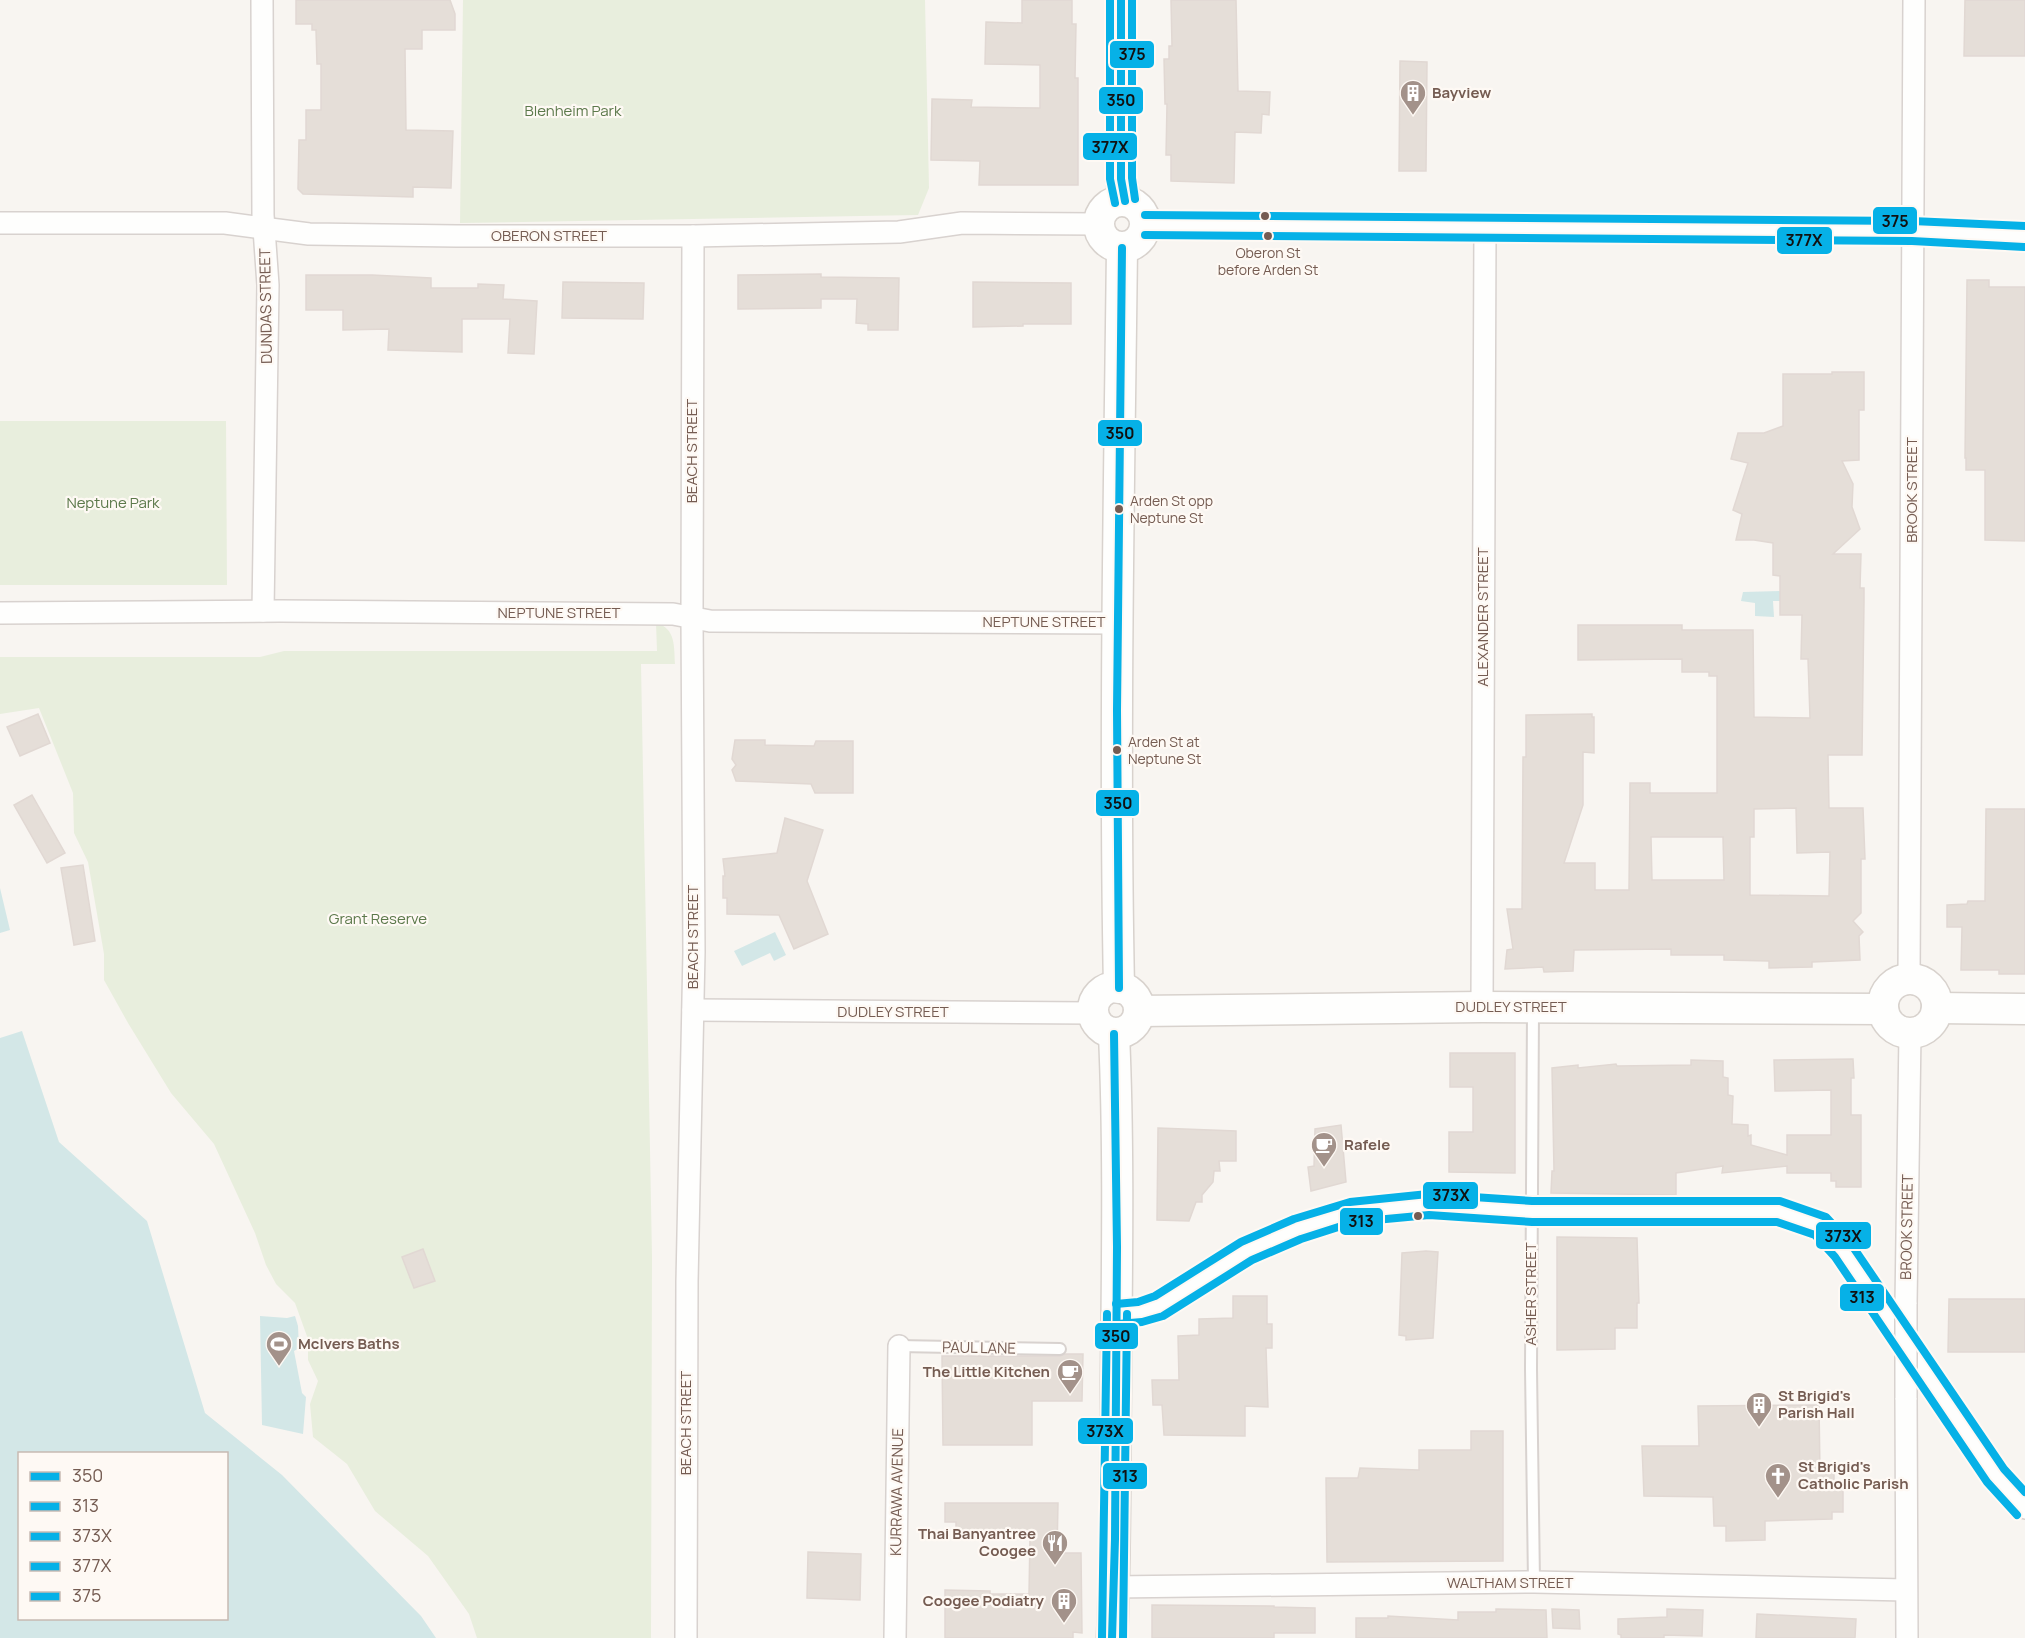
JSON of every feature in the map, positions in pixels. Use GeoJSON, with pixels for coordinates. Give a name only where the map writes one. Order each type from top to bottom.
{"type":"FeatureCollection","features":[{"type":"Feature","properties":{"kind":"main road"},"geometry":{"type":"LineString","coordinates":[[1121,0],[1121,179],[1125,201]]}},
{"type":"Feature","properties":{"kind":"main road"},"geometry":{"type":"LineString","coordinates":[[1125,201],[1140,210],[1145,225],[1137,242],[1122,248],[1106,242],[1101,236],[1098,224],[1100,216],[1108,206],[1125,201]]}},
{"type":"Feature","properties":{"kind":"main road"},"geometry":{"type":"LineString","coordinates":[[1119,988],[1117,622],[1122,248]]}},
{"type":"Feature","properties":{"kind":"main road"},"geometry":{"type":"LineString","coordinates":[[1909,979],[1918,980],[1932,990],[1937,1008],[1935,1017],[1929,1025],[1910,1033],[1893,1027],[1887,1020],[1883,1009],[1884,1000],[1891,988],[1898,982],[1909,979]]}},
{"type":"Feature","properties":{"kind":"main road"},"geometry":{"type":"LineString","coordinates":[[1119,988],[1134,995],[1139,1011],[1133,1026],[1126,1031],[1114,1034],[1103,1030],[1092,1013],[1094,1001],[1101,992],[1119,988]]}},
{"type":"Feature","properties":{"kind":"main road","name":"DUDLEY STREET"},"geometry":{"type":"LineString","coordinates":[[1139,1011],[1482,1007],[1883,1009]]}},
{"type":"Feature","properties":{"kind":"main road"},"geometry":{"type":"LineString","coordinates":[[1937,1008],[2025,1009]]}},
{"type":"Feature","properties":{"kind":"main road"},"geometry":{"type":"LineString","coordinates":[[1112,1638],[1117,1314],[1117,1100],[1114,1034]]}},
{"type":"Feature","properties":{"kind":"street","name":"DUNDAS STREET"},"geometry":{"type":"LineString","coordinates":[[262,0],[264,228],[268,285],[263,611]]}},
{"type":"Feature","properties":{"kind":"street","name":"BROOK STREET"},"geometry":{"type":"LineString","coordinates":[[1909,979],[1914,0]]}},
{"type":"Feature","properties":{"kind":"street","name":"OBERON STREET"},"geometry":{"type":"LineString","coordinates":[[0,223],[225,224],[309,234],[446,236],[693,236],[899,232],[962,223],[1098,224]]}},
{"type":"Feature","properties":{"kind":"street"},"geometry":{"type":"LineString","coordinates":[[1145,225],[1912,231],[2025,237]]}},
{"type":"Feature","properties":{"kind":"street","name":"ALEXANDER STREET"},"geometry":{"type":"LineString","coordinates":[[1482,1007],[1485,227]]}},
{"type":"Feature","properties":{"kind":"street","name":"BEACH STREET"},"geometry":{"type":"LineString","coordinates":[[686,1638],[687,1282],[693,1010],[693,236]]}},
{"type":"Feature","properties":{"kind":"street","name":"NEPTUNE STREET"},"geometry":{"type":"LineString","coordinates":[[0,614],[263,611],[673,614],[710,621],[1117,622]]}},
{"type":"Feature","properties":{"kind":"street","name":"DUDLEY STREET"},"geometry":{"type":"LineString","coordinates":[[693,1010],[1092,1013]]}},
{"type":"Feature","properties":{"kind":"street","name":"BROOK STREET"},"geometry":{"type":"LineString","coordinates":[[1906,1638],[1906,1304],[1910,1033]]}},
{"type":"Feature","properties":{"kind":"street"},"geometry":{"type":"LineString","coordinates":[[1117,1314],[1140,1312],[1159,1306],[1247,1251],[1297,1229],[1352,1212],[1429,1204],[1532,1212],[1779,1211],[1821,1226],[1843,1251],[1996,1476],[2025,1508]]}},
{"type":"Feature","properties":{"kind":"street","name":"KURRAWA AVENUE"},"geometry":{"type":"LineString","coordinates":[[895,1638],[898,1346]]}},
{"type":"Feature","properties":{"kind":"street","name":"WALTHAM STREET"},"geometry":{"type":"LineString","coordinates":[[1114,1587],[1534,1582],[1906,1590]]}},
{"type":"Feature","properties":{"kind":"lane","name":"ASHER STREET"},"geometry":{"type":"LineString","coordinates":[[1533,1007],[1531,1369],[1534,1582]]}},
{"type":"Feature","properties":{"kind":"lane","name":"PAUL LANE"},"geometry":{"type":"LineString","coordinates":[[898,1346],[1060,1349]]}},
{"type":"Feature","properties":{"kind":"green space","name":"Blenheim Park"},"geometry":{"type":"Polygon","coordinates":[[[463,0],[925,0],[929,188],[918,215],[460,223],[463,0]]]}},
{"type":"Feature","properties":{"kind":"green space","name":"Neptune Park"},"geometry":{"type":"Polygon","coordinates":[[[0,421],[226,421],[227,585],[0,585],[0,421]]]}},
{"type":"Feature","properties":{"kind":"green space","name":"Grant Reserve"},"geometry":{"type":"Polygon","coordinates":[[[656,623],[663,625],[671,634],[675,664],[641,664],[652,1257],[651,1638],[477,1638],[469,1614],[428,1556],[375,1511],[347,1464],[313,1437],[310,1404],[318,1381],[308,1360],[308,1339],[295,1303],[276,1284],[266,1265],[255,1233],[214,1144],[171,1093],[104,980],[104,954],[88,862],[74,833],[73,793],[39,708],[0,714],[0,657],[260,657],[284,651],[657,651],[656,623]]]}},
{"type":"Feature","properties":{"kind":"shaded area"},"geometry":{"type":"Polygon","coordinates":[[[1784,591],[1784,601],[1773,601],[1774,617],[1755,616],[1755,603],[1741,601],[1743,592],[1784,591]]]}},
{"type":"Feature","properties":{"kind":"shaded area"},"geometry":{"type":"Polygon","coordinates":[[[0,888],[10,930],[0,933],[0,888]]]}},
{"type":"Feature","properties":{"kind":"shaded area"},"geometry":{"type":"Polygon","coordinates":[[[775,932],[786,955],[774,961],[770,953],[742,966],[734,951],[775,932]]]}},
{"type":"Feature","properties":{"kind":"shaded area"},"geometry":{"type":"Polygon","coordinates":[[[22,1031],[59,1142],[147,1221],[205,1413],[282,1475],[421,1616],[436,1638],[0,1638],[0,1038],[22,1031]]]}},
{"type":"Feature","properties":{"kind":"shaded area","name":"McIvers Baths"},"geometry":{"type":"Polygon","coordinates":[[[260,1316],[287,1318],[295,1316],[299,1348],[294,1351],[302,1393],[306,1397],[303,1434],[262,1425],[260,1316]]]}},
{"type":"Feature","properties":{"kind":"building"},"geometry":{"type":"Polygon","coordinates":[[[296,0],[450,0],[455,14],[455,30],[422,30],[422,49],[405,49],[406,130],[453,131],[451,188],[413,187],[413,197],[303,194],[298,189],[299,140],[306,140],[306,110],[321,110],[321,64],[317,64],[316,30],[312,30],[312,24],[296,24],[296,0]]]}},
{"type":"Feature","properties":{"kind":"building"},"geometry":{"type":"Polygon","coordinates":[[[1022,0],[1072,0],[1072,24],[1076,24],[1075,78],[1078,78],[1078,185],[979,185],[980,161],[931,160],[932,99],[972,100],[971,107],[1040,108],[1040,65],[985,64],[986,22],[1022,23],[1022,0]]]}},
{"type":"Feature","properties":{"kind":"building"},"geometry":{"type":"Polygon","coordinates":[[[1171,0],[1236,0],[1238,91],[1270,92],[1269,115],[1262,114],[1261,133],[1235,132],[1234,183],[1171,181],[1171,155],[1166,155],[1167,104],[1165,104],[1164,59],[1169,59],[1169,46],[1172,46],[1171,0]]]}},
{"type":"Feature","properties":{"kind":"building"},"geometry":{"type":"Polygon","coordinates":[[[1965,0],[2025,0],[2025,56],[1964,56],[1965,0]]]}},
{"type":"Feature","properties":{"kind":"building","name":"Bayview"},"geometry":{"type":"Polygon","coordinates":[[[1400,61],[1427,62],[1426,171],[1399,171],[1400,61]]]}},
{"type":"Feature","properties":{"kind":"building"},"geometry":{"type":"Polygon","coordinates":[[[821,274],[821,277],[899,278],[898,330],[868,330],[868,324],[856,323],[857,299],[821,299],[821,308],[738,309],[738,275],[821,274]]]}},
{"type":"Feature","properties":{"kind":"building"},"geometry":{"type":"Polygon","coordinates":[[[306,275],[431,278],[431,288],[478,288],[478,284],[504,285],[503,299],[537,301],[534,354],[508,353],[510,319],[462,319],[462,352],[388,350],[389,329],[343,330],[343,310],[306,310],[306,275]]]}},
{"type":"Feature","properties":{"kind":"building"},"geometry":{"type":"Polygon","coordinates":[[[1967,280],[1989,280],[1989,287],[2025,287],[2025,541],[1985,540],[1985,470],[1966,470],[1967,280]]]}},
{"type":"Feature","properties":{"kind":"building"},"geometry":{"type":"Polygon","coordinates":[[[563,282],[644,283],[643,319],[562,318],[563,282]]]}},
{"type":"Feature","properties":{"kind":"building"},"geometry":{"type":"Polygon","coordinates":[[[973,282],[1071,283],[1071,324],[973,327],[973,282]]]}},
{"type":"Feature","properties":{"kind":"building"},"geometry":{"type":"Polygon","coordinates":[[[1832,372],[1864,372],[1864,410],[1859,410],[1859,460],[1842,461],[1853,484],[1852,507],[1860,529],[1833,554],[1861,554],[1860,588],[1864,588],[1862,755],[1828,755],[1829,808],[1863,808],[1865,859],[1861,859],[1861,913],[1853,921],[1863,932],[1859,936],[1860,960],[1812,962],[1812,967],[1769,968],[1769,961],[1724,960],[1724,955],[1671,955],[1671,949],[1574,950],[1573,971],[1544,972],[1543,967],[1505,969],[1507,950],[1513,949],[1507,909],[1522,909],[1523,757],[1526,757],[1526,715],[1592,714],[1594,717],[1594,753],[1583,752],[1583,805],[1564,863],[1595,863],[1595,890],[1629,890],[1630,783],[1650,783],[1650,793],[1717,793],[1717,676],[1709,676],[1709,672],[1682,672],[1682,659],[1578,660],[1578,625],[1682,625],[1682,630],[1753,630],[1754,717],[1810,718],[1808,659],[1801,659],[1802,615],[1780,615],[1780,576],[1773,575],[1773,543],[1736,540],[1742,514],[1733,510],[1748,463],[1731,459],[1738,433],[1764,433],[1783,426],[1783,374],[1832,374],[1832,372]],[[1796,808],[1754,809],[1754,837],[1750,837],[1750,895],[1829,896],[1830,852],[1797,853],[1796,808]],[[1651,837],[1652,880],[1724,880],[1723,837],[1651,837]]]}},
{"type":"Feature","properties":{"kind":"building"},"geometry":{"type":"Polygon","coordinates":[[[38,714],[50,743],[20,756],[7,727],[38,714]]]}},
{"type":"Feature","properties":{"kind":"building"},"geometry":{"type":"Polygon","coordinates":[[[735,740],[765,740],[765,745],[814,746],[816,741],[853,741],[853,793],[815,793],[811,784],[736,781],[732,770],[736,765],[732,759],[735,740]]]}},
{"type":"Feature","properties":{"kind":"building"},"geometry":{"type":"Polygon","coordinates":[[[32,795],[65,853],[47,863],[14,805],[32,795]]]}},
{"type":"Feature","properties":{"kind":"building"},"geometry":{"type":"Polygon","coordinates":[[[1986,809],[2025,809],[2025,974],[1999,974],[1999,970],[1961,970],[1962,927],[1947,927],[1947,905],[1985,901],[1986,809]]]}},
{"type":"Feature","properties":{"kind":"building"},"geometry":{"type":"Polygon","coordinates":[[[785,818],[823,830],[807,881],[828,934],[794,949],[779,915],[727,914],[727,898],[723,898],[723,876],[725,876],[723,859],[777,853],[785,818]]]}},
{"type":"Feature","properties":{"kind":"building"},"geometry":{"type":"Polygon","coordinates":[[[83,865],[95,941],[74,945],[61,868],[83,865]]]}},
{"type":"Feature","properties":{"kind":"building"},"geometry":{"type":"Polygon","coordinates":[[[1450,1053],[1515,1053],[1515,1173],[1449,1172],[1449,1132],[1473,1132],[1473,1087],[1450,1087],[1450,1053]]]}},
{"type":"Feature","properties":{"kind":"building"},"geometry":{"type":"Polygon","coordinates":[[[1853,1059],[1851,1115],[1861,1115],[1861,1187],[1836,1187],[1836,1181],[1831,1181],[1831,1173],[1787,1173],[1787,1166],[1722,1173],[1723,1166],[1676,1173],[1676,1195],[1551,1193],[1552,1171],[1554,1171],[1552,1068],[1616,1064],[1617,1066],[1691,1065],[1691,1060],[1723,1061],[1723,1077],[1728,1078],[1728,1095],[1733,1096],[1732,1124],[1748,1125],[1751,1145],[1787,1155],[1787,1135],[1831,1135],[1831,1090],[1775,1091],[1774,1060],[1853,1059]]]}},
{"type":"Feature","properties":{"kind":"building"},"geometry":{"type":"Polygon","coordinates":[[[1341,1125],[1346,1182],[1311,1191],[1308,1167],[1314,1166],[1315,1129],[1341,1125]]]}},
{"type":"Feature","properties":{"kind":"building"},"geometry":{"type":"Polygon","coordinates":[[[1158,1128],[1236,1131],[1236,1161],[1219,1161],[1220,1171],[1214,1171],[1213,1182],[1202,1195],[1202,1202],[1196,1202],[1189,1221],[1157,1220],[1158,1128]]]}},
{"type":"Feature","properties":{"kind":"building"},"geometry":{"type":"Polygon","coordinates":[[[1557,1237],[1637,1238],[1639,1303],[1637,1303],[1637,1328],[1615,1328],[1615,1349],[1557,1350],[1557,1237]]]}},
{"type":"Feature","properties":{"kind":"building"},"geometry":{"type":"Polygon","coordinates":[[[423,1249],[435,1281],[414,1288],[402,1257],[423,1249]]]}},
{"type":"Feature","properties":{"kind":"building"},"geometry":{"type":"Polygon","coordinates":[[[1438,1252],[1433,1338],[1406,1340],[1406,1336],[1399,1335],[1402,1253],[1438,1252]]]}},
{"type":"Feature","properties":{"kind":"building"},"geometry":{"type":"Polygon","coordinates":[[[1233,1296],[1267,1296],[1267,1324],[1272,1324],[1272,1348],[1266,1348],[1268,1407],[1245,1406],[1245,1436],[1164,1435],[1162,1405],[1153,1405],[1152,1380],[1179,1380],[1178,1336],[1199,1335],[1199,1319],[1233,1318],[1233,1296]]]}},
{"type":"Feature","properties":{"kind":"building"},"geometry":{"type":"Polygon","coordinates":[[[1949,1299],[2025,1299],[2025,1352],[1948,1352],[1949,1299]]]}},
{"type":"Feature","properties":{"kind":"building"},"geometry":{"type":"Polygon","coordinates":[[[1083,1354],[1082,1401],[1032,1401],[1032,1445],[943,1445],[942,1356],[1060,1356],[1083,1354]]]}},
{"type":"Feature","properties":{"kind":"building"},"geometry":{"type":"Polygon","coordinates":[[[1819,1405],[1820,1473],[1834,1473],[1834,1486],[1843,1486],[1843,1512],[1832,1512],[1832,1519],[1765,1521],[1765,1540],[1726,1541],[1726,1526],[1714,1526],[1713,1497],[1644,1496],[1642,1446],[1699,1446],[1698,1406],[1819,1405]]]}},
{"type":"Feature","properties":{"kind":"building"},"geometry":{"type":"Polygon","coordinates":[[[1471,1431],[1503,1431],[1503,1561],[1327,1562],[1326,1478],[1358,1478],[1360,1468],[1419,1470],[1419,1450],[1471,1450],[1471,1431]]]}},
{"type":"Feature","properties":{"kind":"building"},"geometry":{"type":"Polygon","coordinates":[[[945,1503],[1058,1503],[1057,1553],[1081,1553],[1082,1633],[1073,1632],[1073,1638],[945,1638],[945,1590],[990,1591],[990,1594],[1029,1594],[1030,1536],[956,1536],[956,1522],[945,1522],[945,1503]]]}},
{"type":"Feature","properties":{"kind":"building"},"geometry":{"type":"Polygon","coordinates":[[[808,1552],[861,1554],[860,1600],[807,1598],[808,1552]]]}},
{"type":"Feature","properties":{"kind":"building"},"geometry":{"type":"Polygon","coordinates":[[[1152,1605],[1315,1608],[1315,1633],[1274,1633],[1274,1638],[1152,1638],[1152,1605]]]}},
{"type":"Feature","properties":{"kind":"building"},"geometry":{"type":"Polygon","coordinates":[[[1496,1609],[1546,1610],[1547,1638],[1356,1638],[1356,1618],[1388,1618],[1388,1616],[1458,1620],[1458,1612],[1496,1612],[1496,1609]]]}},
{"type":"Feature","properties":{"kind":"building"},"geometry":{"type":"Polygon","coordinates":[[[1552,1609],[1579,1610],[1580,1629],[1553,1628],[1552,1609]]]}},
{"type":"Feature","properties":{"kind":"building"},"geometry":{"type":"Polygon","coordinates":[[[1667,1609],[1703,1610],[1702,1636],[1664,1635],[1664,1638],[1621,1638],[1618,1634],[1618,1619],[1667,1617],[1667,1609]]]}},
{"type":"Feature","properties":{"kind":"building"},"geometry":{"type":"Polygon","coordinates":[[[1757,1614],[1856,1619],[1855,1638],[1756,1638],[1757,1614]]]}},
{"type":"Feature","properties":{"kind":"transit line","name":"377X"},"geometry":{"type":"LineString","coordinates":[[1110,0],[1110,179],[1115,203]]}},
{"type":"Feature","properties":{"kind":"transit line","name":"350"},"geometry":{"type":"LineString","coordinates":[[1121,0],[1121,179],[1125,201]]}},
{"type":"Feature","properties":{"kind":"transit line","name":"375"},"geometry":{"type":"LineString","coordinates":[[1132,0],[1132,178],[1135,199]]}},
{"type":"Feature","properties":{"kind":"transit line","name":"375"},"geometry":{"type":"LineString","coordinates":[[1145,215],[1912,221],[2025,226]]}},
{"type":"Feature","properties":{"kind":"transit line","name":"377X"},"geometry":{"type":"LineString","coordinates":[[1145,235],[1912,241],[2024,247]]}},
{"type":"Feature","properties":{"kind":"transit line","name":"350"},"geometry":{"type":"LineString","coordinates":[[1119,988],[1117,710],[1122,248]]}},
{"type":"Feature","properties":{"kind":"transit line","name":"350"},"geometry":{"type":"LineString","coordinates":[[1112,1638],[1117,1247],[1114,1034]]}},
{"type":"Feature","properties":{"kind":"transit line","name":"373X"},"geometry":{"type":"LineString","coordinates":[[1116,1304],[1138,1302],[1155,1296],[1241,1242],[1294,1219],[1350,1202],[1428,1194],[1532,1201],[1780,1201],[1826,1217],[1851,1244],[2004,1469],[2025,1492]]}},
{"type":"Feature","properties":{"kind":"transit line","name":"313"},"geometry":{"type":"LineString","coordinates":[[1118,1324],[1142,1322],[1163,1316],[1252,1260],[1301,1239],[1354,1222],[1429,1215],[1532,1222],[1777,1222],[1815,1235],[1835,1257],[1987,1482],[2017,1515]]}},
{"type":"Feature","properties":{"kind":"transit line","name":"373X"},"geometry":{"type":"LineString","coordinates":[[1102,1638],[1107,1314]]}},
{"type":"Feature","properties":{"kind":"transit line","name":"313"},"geometry":{"type":"LineString","coordinates":[[1123,1638],[1127,1314]]}},
{"type":"Feature","properties":{"kind":"place","name":"Bayview"},"geometry":{"type":"Point","coordinates":[1413,116]}},
{"type":"Feature","properties":{"kind":"place","name":"Oberon St before Arden St"},"geometry":{"type":"Point","coordinates":[1268,236]}},
{"type":"Feature","properties":{"kind":"place","name":"Arden St opp Neptune St"},"geometry":{"type":"Point","coordinates":[1119,509]}},
{"type":"Feature","properties":{"kind":"place","name":"Arden St at Neptune St"},"geometry":{"type":"Point","coordinates":[1117,750]}},
{"type":"Feature","properties":{"kind":"place","name":"Rafele"},"geometry":{"type":"Point","coordinates":[1324,1168]}},
{"type":"Feature","properties":{"kind":"place","name":"McIvers Baths"},"geometry":{"type":"Point","coordinates":[279,1367]}},
{"type":"Feature","properties":{"kind":"place","name":"The Little Kitchen"},"geometry":{"type":"Point","coordinates":[1070,1395]}},
{"type":"Feature","properties":{"kind":"place","name":"St Brigid's Parish Hall"},"geometry":{"type":"Point","coordinates":[1759,1428]}},
{"type":"Feature","properties":{"kind":"place","name":"St Brigid's Catholic Parish"},"geometry":{"type":"Point","coordinates":[1778,1499]}},
{"type":"Feature","properties":{"kind":"place","name":"Thai Banyantree Coogee"},"geometry":{"type":"Point","coordinates":[1055,1566]}},
{"type":"Feature","properties":{"kind":"place","name":"Coogee Podiatry"},"geometry":{"type":"Point","coordinates":[1064,1624]}}]}
